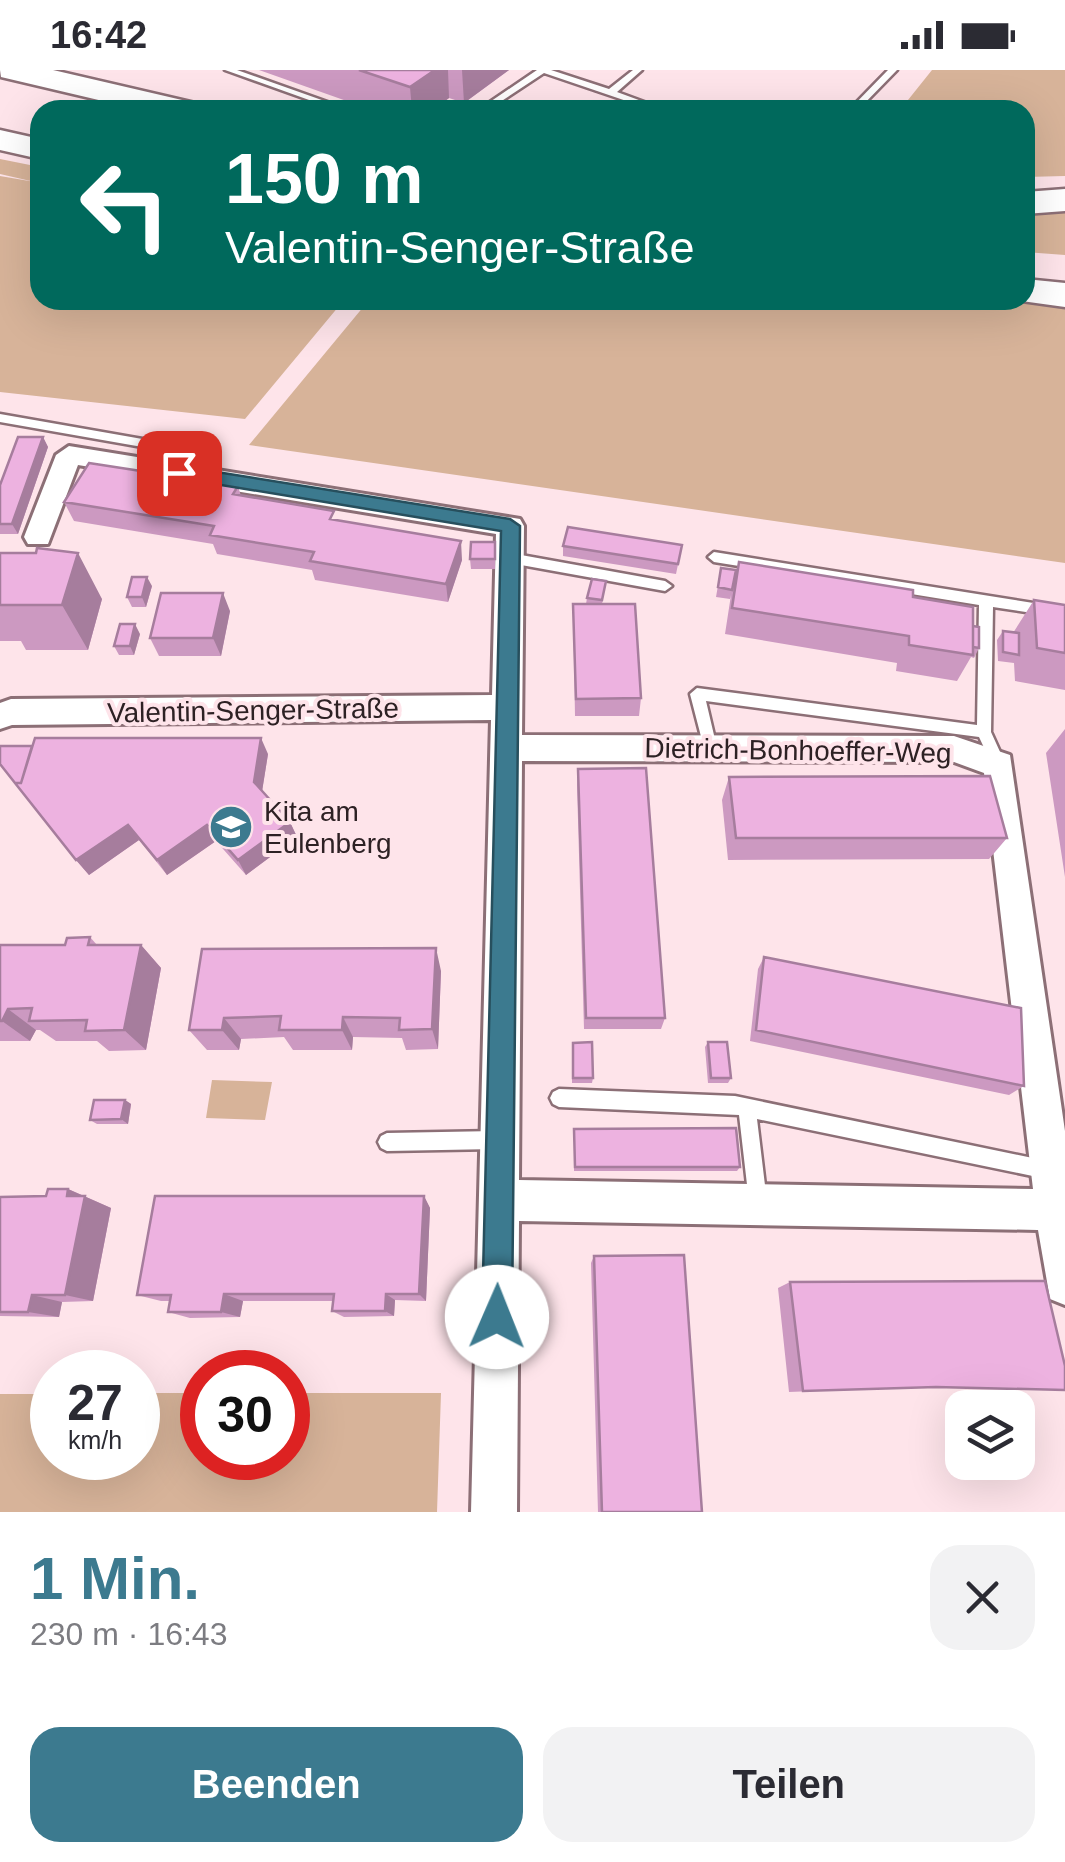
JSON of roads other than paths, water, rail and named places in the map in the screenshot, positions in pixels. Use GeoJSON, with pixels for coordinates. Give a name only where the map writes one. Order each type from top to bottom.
{"type":"FeatureCollection","features":[{"type":"Feature","properties":{"kind":"highway"},"geometry":{"type":"LineString","coordinates":[[12,70],[141,100]]}},
{"type":"Feature","properties":{"kind":"highway"},"geometry":{"type":"LineString","coordinates":[[0,114],[30,121]]}},
{"type":"Feature","properties":{"kind":"highway"},"geometry":{"type":"LineString","coordinates":[[0,140],[30,147]]}},
{"type":"Feature","properties":{"kind":"highway"},"geometry":{"type":"LineString","coordinates":[[1035,202],[1065,200]]}},
{"type":"Feature","properties":{"kind":"highway"},"geometry":{"type":"LineString","coordinates":[[1035,274],[1065,276]]}},
{"type":"Feature","properties":{"kind":"highway"},"geometry":{"type":"LineString","coordinates":[[1035,292],[1065,294]]}},
{"type":"Feature","properties":{"kind":"street"},"geometry":{"type":"LineString","coordinates":[[38,537],[69,455],[510,526],[494,1512]]}},
{"type":"Feature","properties":{"kind":"street","name":"Valentin-Senger-Straße"},"geometry":{"type":"LineString","coordinates":[[0,716],[11,712],[506,707]]}},
{"type":"Feature","properties":{"kind":"street","name":"Dietrich-Bonhoeffer-Weg"},"geometry":{"type":"LineString","coordinates":[[505,748],[954,749],[1000,765]]}},
{"type":"Feature","properties":{"kind":"street"},"geometry":{"type":"LineString","coordinates":[[1000,765],[1065,1284]]}},
{"type":"Feature","properties":{"kind":"street"},"geometry":{"type":"LineString","coordinates":[[499,1200],[1056,1210]]}},
{"type":"Feature","properties":{"kind":"lane"},"geometry":{"type":"LineString","coordinates":[[229,70],[317,100]]}},
{"type":"Feature","properties":{"kind":"lane"},"geometry":{"type":"LineString","coordinates":[[497,100],[543,70],[631,100]]}},
{"type":"Feature","properties":{"kind":"lane"},"geometry":{"type":"LineString","coordinates":[[610,93],[638,70]]}},
{"type":"Feature","properties":{"kind":"lane"},"geometry":{"type":"LineString","coordinates":[[863,100],[893,70]]}},
{"type":"Feature","properties":{"kind":"lane"},"geometry":{"type":"LineString","coordinates":[[0,418],[205,454]]}},
{"type":"Feature","properties":{"kind":"lane"},"geometry":{"type":"LineString","coordinates":[[714,557],[1065,613]]}},
{"type":"Feature","properties":{"kind":"lane"},"geometry":{"type":"LineString","coordinates":[[510,558],[666,586]]}},
{"type":"Feature","properties":{"kind":"lane"},"geometry":{"type":"LineString","coordinates":[[986,600],[984,732],[1000,765]]}},
{"type":"Feature","properties":{"kind":"lane"},"geometry":{"type":"LineString","coordinates":[[710,748],[696,694],[984,732]]}},
{"type":"Feature","properties":{"kind":"lane"},"geometry":{"type":"LineString","coordinates":[[560,1098],[747,1107],[1050,1170]]}},
{"type":"Feature","properties":{"kind":"lane"},"geometry":{"type":"LineString","coordinates":[[747,1107],[758,1206]]}},
{"type":"Feature","properties":{"kind":"lane"},"geometry":{"type":"LineString","coordinates":[[387,1142],[500,1140]]}},
{"type":"Feature","properties":{"kind":"place","name":"Kita am Eulenberg"},"geometry":{"type":"Point","coordinates":[231,827]}}]}
